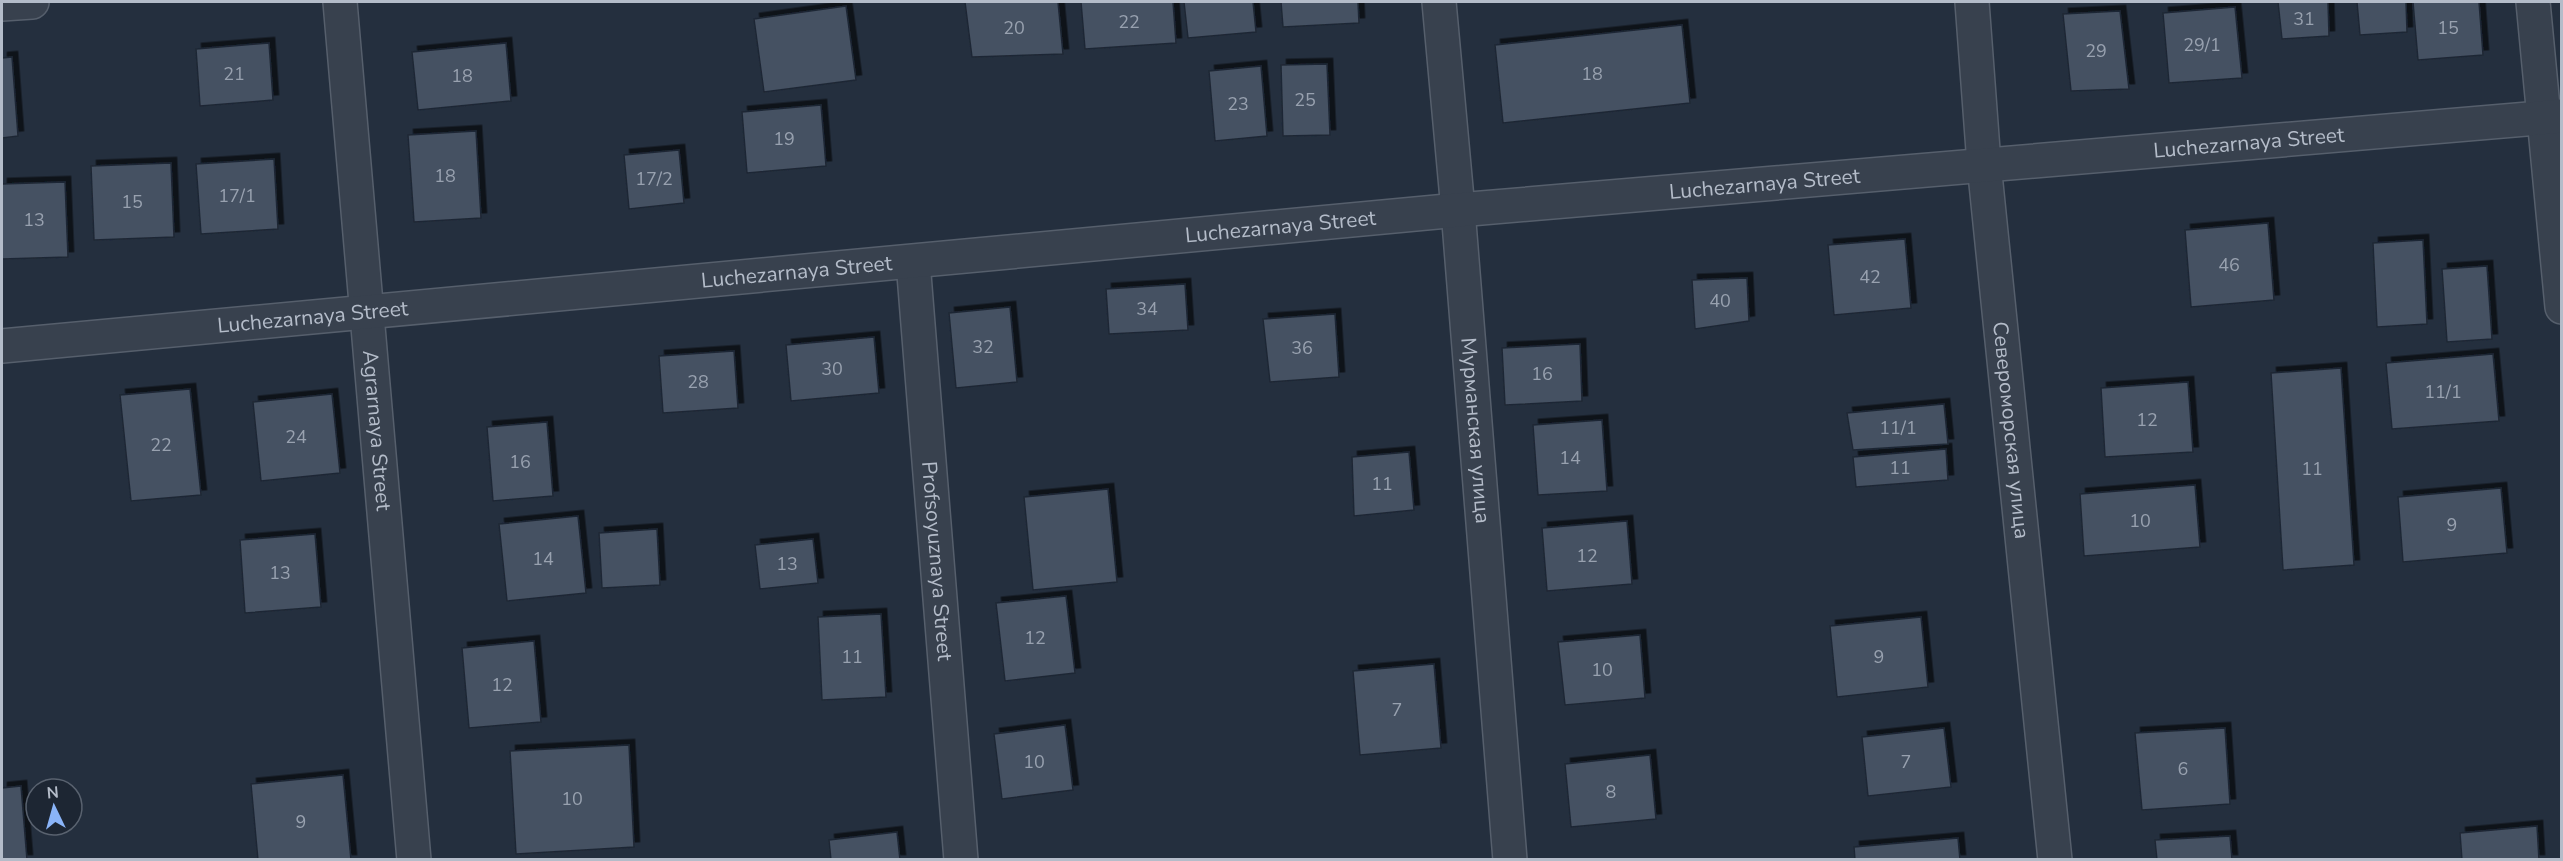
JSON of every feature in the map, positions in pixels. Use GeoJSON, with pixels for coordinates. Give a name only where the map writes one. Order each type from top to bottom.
{"type":"FeatureCollection","features":[{"type":"Feature","properties":{"kind":"street"},"geometry":{"type":"LineString","coordinates":[[2,4],[32,2]]}},
{"type":"Feature","properties":{"kind":"street","name":"Agrarnaya Street"},"geometry":{"type":"LineString","coordinates":[[340,2],[414,860]]}},
{"type":"Feature","properties":{"kind":"street","name":"Мурманская улица"},"geometry":{"type":"LineString","coordinates":[[1439,2],[1510,860]]}},
{"type":"Feature","properties":{"kind":"street","name":"Североморская улица"},"geometry":{"type":"LineString","coordinates":[[1972,2],[1984,164],[2055,860]]}},
{"type":"Feature","properties":{"kind":"street"},"geometry":{"type":"LineString","coordinates":[[2533,2],[2553,116],[2562,307]]}},
{"type":"Feature","properties":{"kind":"street","name":"Luchezarnaya Street"},"geometry":{"type":"LineString","coordinates":[[2,346],[1458,210],[2553,116]]}},
{"type":"Feature","properties":{"kind":"street","name":"Profsoyuznaya Street"},"geometry":{"type":"LineString","coordinates":[[914,262],[961,860]]}},
{"type":"Feature","properties":{"kind":"building"},"geometry":{"type":"Polygon","coordinates":[[[965,2],[1058,2],[1063,54],[972,57],[965,2]]]}},
{"type":"Feature","properties":{"kind":"building"},"geometry":{"type":"Polygon","coordinates":[[[1081,2],[1173,2],[1176,43],[1085,49],[1081,2]]]}},
{"type":"Feature","properties":{"kind":"building"},"geometry":{"type":"Polygon","coordinates":[[[1184,2],[1253,2],[1256,32],[1188,38],[1184,2]]]}},
{"type":"Feature","properties":{"kind":"building"},"geometry":{"type":"Polygon","coordinates":[[[1281,2],[1358,2],[1359,23],[1283,27],[1281,2]]]}},
{"type":"Feature","properties":{"kind":"building"},"geometry":{"type":"Polygon","coordinates":[[[2278,2],[2328,2],[2329,36],[2282,39],[2278,2]]]}},
{"type":"Feature","properties":{"kind":"building"},"geometry":{"type":"Polygon","coordinates":[[[2357,2],[2406,2],[2407,32],[2360,35],[2357,2]]]}},
{"type":"Feature","properties":{"kind":"building"},"geometry":{"type":"Polygon","coordinates":[[[2413,2],[2479,2],[2483,55],[2418,60],[2413,2]]]}},
{"type":"Feature","properties":{"kind":"building"},"geometry":{"type":"Polygon","coordinates":[[[846,6],[856,80],[764,92],[754,19],[846,6]]]}},
{"type":"Feature","properties":{"kind":"building"},"geometry":{"type":"Polygon","coordinates":[[[2235,7],[2242,78],[2169,83],[2163,13],[2235,7]]]}},
{"type":"Feature","properties":{"kind":"building"},"geometry":{"type":"Polygon","coordinates":[[[2120,11],[2129,89],[2071,91],[2063,14],[2120,11]]]}},
{"type":"Feature","properties":{"kind":"building"},"geometry":{"type":"Polygon","coordinates":[[[1682,25],[1690,103],[1503,123],[1495,45],[1682,25]]]}},
{"type":"Feature","properties":{"kind":"building"},"geometry":{"type":"Polygon","coordinates":[[[269,43],[273,100],[200,106],[196,49],[269,43]]]}},
{"type":"Feature","properties":{"kind":"building"},"geometry":{"type":"Polygon","coordinates":[[[506,43],[511,101],[418,110],[412,52],[506,43]]]}},
{"type":"Feature","properties":{"kind":"building"},"geometry":{"type":"Polygon","coordinates":[[[12,57],[18,136],[2,138],[2,58],[12,57]]]}},
{"type":"Feature","properties":{"kind":"building"},"geometry":{"type":"Polygon","coordinates":[[[1327,64],[1330,135],[1283,136],[1281,65],[1327,64]]]}},
{"type":"Feature","properties":{"kind":"building"},"geometry":{"type":"Polygon","coordinates":[[[1261,66],[1267,136],[1215,141],[1209,71],[1261,66]]]}},
{"type":"Feature","properties":{"kind":"building"},"geometry":{"type":"Polygon","coordinates":[[[821,105],[826,166],[747,173],[742,112],[821,105]]]}},
{"type":"Feature","properties":{"kind":"building"},"geometry":{"type":"Polygon","coordinates":[[[476,131],[481,218],[414,222],[408,135],[476,131]]]}},
{"type":"Feature","properties":{"kind":"building"},"geometry":{"type":"Polygon","coordinates":[[[679,150],[684,203],[629,209],[624,155],[679,150]]]}},
{"type":"Feature","properties":{"kind":"building"},"geometry":{"type":"Polygon","coordinates":[[[274,159],[278,229],[201,234],[196,164],[274,159]]]}},
{"type":"Feature","properties":{"kind":"building"},"geometry":{"type":"Polygon","coordinates":[[[171,163],[174,237],[94,240],[91,166],[171,163]]]}},
{"type":"Feature","properties":{"kind":"building"},"geometry":{"type":"Polygon","coordinates":[[[65,182],[68,257],[2,259],[2,184],[65,182]]]}},
{"type":"Feature","properties":{"kind":"building"},"geometry":{"type":"Polygon","coordinates":[[[2268,223],[2274,300],[2191,307],[2185,230],[2268,223]]]}},
{"type":"Feature","properties":{"kind":"building"},"geometry":{"type":"Polygon","coordinates":[[[1905,239],[1911,308],[1834,315],[1828,245],[1905,239]]]}},
{"type":"Feature","properties":{"kind":"building"},"geometry":{"type":"Polygon","coordinates":[[[2423,240],[2427,324],[2377,327],[2373,243],[2423,240]]]}},
{"type":"Feature","properties":{"kind":"building"},"geometry":{"type":"Polygon","coordinates":[[[2487,266],[2492,339],[2447,342],[2442,269],[2487,266]]]}},
{"type":"Feature","properties":{"kind":"building"},"geometry":{"type":"Polygon","coordinates":[[[1747,278],[1749,321],[1695,329],[1692,280],[1747,278]]]}},
{"type":"Feature","properties":{"kind":"building"},"geometry":{"type":"Polygon","coordinates":[[[1185,284],[1188,330],[1109,334],[1106,289],[1185,284]]]}},
{"type":"Feature","properties":{"kind":"building"},"geometry":{"type":"Polygon","coordinates":[[[1010,307],[1017,382],[956,388],[949,313],[1010,307]]]}},
{"type":"Feature","properties":{"kind":"building"},"geometry":{"type":"Polygon","coordinates":[[[1335,314],[1339,377],[1270,382],[1263,319],[1335,314]]]}},
{"type":"Feature","properties":{"kind":"building"},"geometry":{"type":"Polygon","coordinates":[[[874,337],[879,393],[791,401],[786,345],[874,337]]]}},
{"type":"Feature","properties":{"kind":"building"},"geometry":{"type":"Polygon","coordinates":[[[1580,344],[1582,401],[1505,405],[1502,348],[1580,344]]]}},
{"type":"Feature","properties":{"kind":"building"},"geometry":{"type":"Polygon","coordinates":[[[734,351],[738,408],[663,413],[659,356],[734,351]]]}},
{"type":"Feature","properties":{"kind":"building"},"geometry":{"type":"Polygon","coordinates":[[[2493,354],[2499,421],[2392,429],[2386,363],[2493,354]]]}},
{"type":"Feature","properties":{"kind":"building"},"geometry":{"type":"Polygon","coordinates":[[[2341,368],[2354,565],[2283,570],[2271,373],[2341,368]]]}},
{"type":"Feature","properties":{"kind":"building"},"geometry":{"type":"Polygon","coordinates":[[[2188,382],[2193,452],[2105,457],[2101,388],[2188,382]]]}},
{"type":"Feature","properties":{"kind":"building"},"geometry":{"type":"Polygon","coordinates":[[[190,389],[201,495],[131,501],[120,395],[190,389]]]}},
{"type":"Feature","properties":{"kind":"building"},"geometry":{"type":"Polygon","coordinates":[[[332,394],[340,473],[261,481],[253,402],[332,394]]]}},
{"type":"Feature","properties":{"kind":"building"},"geometry":{"type":"Polygon","coordinates":[[[1944,404],[1948,444],[1853,450],[1847,413],[1944,404]]]}},
{"type":"Feature","properties":{"kind":"building"},"geometry":{"type":"Polygon","coordinates":[[[1602,420],[1607,491],[1538,495],[1533,425],[1602,420]]]}},
{"type":"Feature","properties":{"kind":"building"},"geometry":{"type":"Polygon","coordinates":[[[547,422],[553,496],[493,501],[487,427],[547,422]]]}},
{"type":"Feature","properties":{"kind":"building"},"geometry":{"type":"Polygon","coordinates":[[[1946,449],[1948,480],[1856,487],[1853,457],[1946,449]]]}},
{"type":"Feature","properties":{"kind":"building"},"geometry":{"type":"Polygon","coordinates":[[[1409,452],[1414,510],[1354,516],[1352,457],[1409,452]]]}},
{"type":"Feature","properties":{"kind":"building"},"geometry":{"type":"Polygon","coordinates":[[[2195,485],[2200,547],[2084,556],[2080,494],[2195,485]]]}},
{"type":"Feature","properties":{"kind":"building"},"geometry":{"type":"Polygon","coordinates":[[[2501,488],[2507,553],[2403,562],[2398,497],[2501,488]]]}},
{"type":"Feature","properties":{"kind":"building"},"geometry":{"type":"Polygon","coordinates":[[[1108,489],[1117,582],[1033,590],[1024,497],[1108,489]]]}},
{"type":"Feature","properties":{"kind":"building"},"geometry":{"type":"Polygon","coordinates":[[[578,516],[586,593],[507,601],[499,524],[578,516]]]}},
{"type":"Feature","properties":{"kind":"building"},"geometry":{"type":"Polygon","coordinates":[[[1627,521],[1632,584],[1547,591],[1542,528],[1627,521]]]}},
{"type":"Feature","properties":{"kind":"building"},"geometry":{"type":"Polygon","coordinates":[[[657,529],[660,585],[602,588],[599,533],[657,529]]]}},
{"type":"Feature","properties":{"kind":"building"},"geometry":{"type":"Polygon","coordinates":[[[315,534],[321,607],[245,613],[240,540],[315,534]]]}},
{"type":"Feature","properties":{"kind":"building"},"geometry":{"type":"Polygon","coordinates":[[[813,539],[818,583],[760,589],[755,545],[813,539]]]}},
{"type":"Feature","properties":{"kind":"building"},"geometry":{"type":"Polygon","coordinates":[[[1066,596],[1075,673],[1005,681],[996,603],[1066,596]]]}},
{"type":"Feature","properties":{"kind":"building"},"geometry":{"type":"Polygon","coordinates":[[[881,614],[886,697],[822,700],[818,617],[881,614]]]}},
{"type":"Feature","properties":{"kind":"building"},"geometry":{"type":"Polygon","coordinates":[[[1921,617],[1928,687],[1837,697],[1830,626],[1921,617]]]}},
{"type":"Feature","properties":{"kind":"building"},"geometry":{"type":"Polygon","coordinates":[[[1640,635],[1645,698],[1565,705],[1558,642],[1640,635]]]}},
{"type":"Feature","properties":{"kind":"building"},"geometry":{"type":"Polygon","coordinates":[[[534,641],[541,722],[469,728],[462,648],[534,641]]]}},
{"type":"Feature","properties":{"kind":"building"},"geometry":{"type":"Polygon","coordinates":[[[1434,664],[1441,748],[1360,755],[1353,671],[1434,664]]]}},
{"type":"Feature","properties":{"kind":"building"},"geometry":{"type":"Polygon","coordinates":[[[1065,725],[1073,790],[1002,799],[994,734],[1065,725]]]}},
{"type":"Feature","properties":{"kind":"building"},"geometry":{"type":"Polygon","coordinates":[[[1944,728],[1951,787],[1868,796],[1862,737],[1944,728]]]}},
{"type":"Feature","properties":{"kind":"building"},"geometry":{"type":"Polygon","coordinates":[[[2225,728],[2230,804],[2142,810],[2135,733],[2225,728]]]}},
{"type":"Feature","properties":{"kind":"building"},"geometry":{"type":"Polygon","coordinates":[[[629,745],[634,847],[516,854],[510,751],[629,745]]]}},
{"type":"Feature","properties":{"kind":"building"},"geometry":{"type":"Polygon","coordinates":[[[1650,755],[1656,819],[1571,827],[1565,764],[1650,755]]]}},
{"type":"Feature","properties":{"kind":"building"},"geometry":{"type":"Polygon","coordinates":[[[343,775],[351,860],[258,860],[251,784],[343,775]]]}},
{"type":"Feature","properties":{"kind":"building"},"geometry":{"type":"Polygon","coordinates":[[[21,786],[27,860],[2,860],[2,788],[21,786]]]}},
{"type":"Feature","properties":{"kind":"building"},"geometry":{"type":"Polygon","coordinates":[[[2537,826],[2539,860],[2462,860],[2460,833],[2537,826]]]}},
{"type":"Feature","properties":{"kind":"building"},"geometry":{"type":"Polygon","coordinates":[[[897,832],[900,860],[831,860],[829,840],[897,832]]]}},
{"type":"Feature","properties":{"kind":"building"},"geometry":{"type":"Polygon","coordinates":[[[2230,836],[2232,860],[2157,860],[2155,840],[2230,836]]]}},
{"type":"Feature","properties":{"kind":"building"},"geometry":{"type":"Polygon","coordinates":[[[1958,838],[1960,860],[1855,860],[1854,847],[1958,838]]]}}]}
